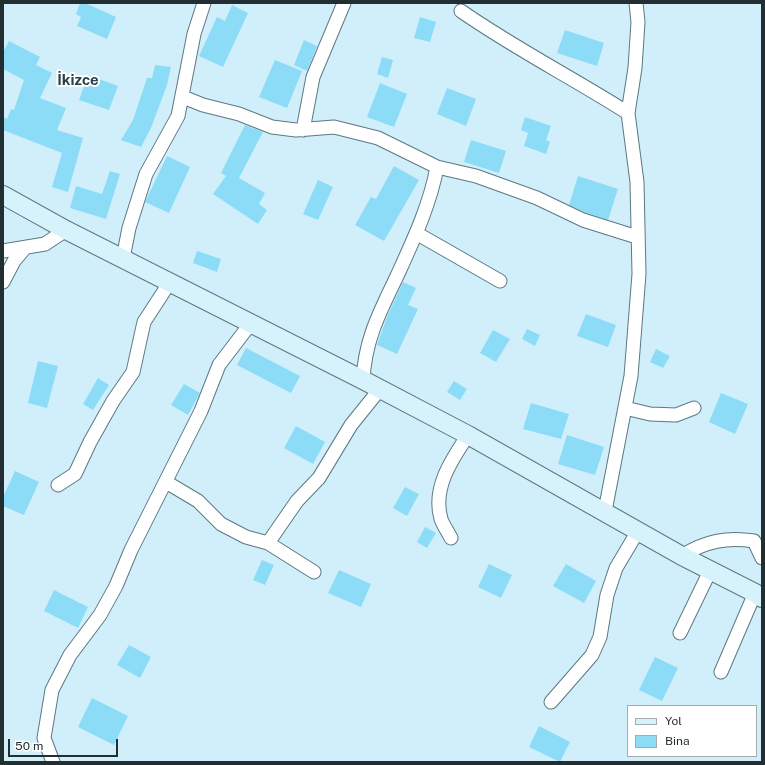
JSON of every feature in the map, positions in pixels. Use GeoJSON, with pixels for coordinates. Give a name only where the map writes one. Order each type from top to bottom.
{"type":"FeatureCollection","features":[{"type":"Feature","properties":{"kind":"main road"},"geometry":{"type":"LineString","coordinates":[[3,196],[66,230],[363,380],[438,421],[468,435],[605,511],[682,556],[759,596]]}},
{"type":"Feature","properties":{"kind":"street"},"geometry":{"type":"LineString","coordinates":[[123,258],[129,228],[146,174],[178,116],[183,97],[194,34],[204,3]]}},
{"type":"Feature","properties":{"kind":"street"},"geometry":{"type":"LineString","coordinates":[[303,130],[313,77],[344,3]]}},
{"type":"Feature","properties":{"kind":"street"},"geometry":{"type":"LineString","coordinates":[[605,511],[631,376],[639,274],[636,236],[637,182],[628,113],[635,68],[638,22],[633,4]]}},
{"type":"Feature","properties":{"kind":"street"},"geometry":{"type":"LineString","coordinates":[[461,11],[495,35],[542,60],[628,113]]}},
{"type":"Feature","properties":{"kind":"street"},"geometry":{"type":"LineString","coordinates":[[183,97],[203,105],[239,114],[272,127],[303,130],[334,127],[378,138],[437,167],[476,176],[537,198],[583,220],[636,236]]}},
{"type":"Feature","properties":{"kind":"street"},"geometry":{"type":"LineString","coordinates":[[363,380],[364,358],[378,314],[416,233],[433,186],[437,167]]}},
{"type":"Feature","properties":{"kind":"street"},"geometry":{"type":"LineString","coordinates":[[3,251],[45,244],[66,230]]}},
{"type":"Feature","properties":{"kind":"street"},"geometry":{"type":"LineString","coordinates":[[416,233],[500,281]]}},
{"type":"Feature","properties":{"kind":"street"},"geometry":{"type":"LineString","coordinates":[[3,282],[14,261],[25,248]]}},
{"type":"Feature","properties":{"kind":"street"},"geometry":{"type":"LineString","coordinates":[[58,485],[76,474],[90,442],[113,401],[132,372],[144,322],[170,282]]}},
{"type":"Feature","properties":{"kind":"street"},"geometry":{"type":"LineString","coordinates":[[53,762],[44,738],[52,690],[70,655],[100,615],[200,411],[219,365],[251,323]]}},
{"type":"Feature","properties":{"kind":"street"},"geometry":{"type":"LineString","coordinates":[[268,543],[297,501],[319,478],[350,425],[380,389]]}},
{"type":"Feature","properties":{"kind":"street"},"geometry":{"type":"LineString","coordinates":[[625,408],[650,414],[676,416],[694,408]]}},
{"type":"Feature","properties":{"kind":"street"},"geometry":{"type":"LineString","coordinates":[[451,538],[441,518],[439,501],[450,461],[468,435]]}},
{"type":"Feature","properties":{"kind":"street"},"geometry":{"type":"LineString","coordinates":[[166,482],[198,501],[221,524],[246,537],[268,543],[314,572]]}},
{"type":"Feature","properties":{"kind":"street"},"geometry":{"type":"LineString","coordinates":[[551,702],[592,655],[600,637],[607,595],[616,568],[638,531]]}},
{"type":"Feature","properties":{"kind":"street"},"geometry":{"type":"LineString","coordinates":[[682,556],[713,541],[734,538],[754,542],[762,558]]}},
{"type":"Feature","properties":{"kind":"street"},"geometry":{"type":"LineString","coordinates":[[680,634],[710,571]]}},
{"type":"Feature","properties":{"kind":"street"},"geometry":{"type":"LineString","coordinates":[[721,672],[759,596]]}},
{"type":"Feature","properties":{"kind":"building"},"geometry":{"type":"Polygon","coordinates":[[[80,3],[85,3],[116,17],[107,39],[77,26],[81,17],[76,14],[80,3]]]}},
{"type":"Feature","properties":{"kind":"building"},"geometry":{"type":"Polygon","coordinates":[[[232,5],[248,13],[223,67],[199,56],[217,17],[225,21],[232,5]]]}},
{"type":"Feature","properties":{"kind":"building"},"geometry":{"type":"Polygon","coordinates":[[[420,17],[436,22],[430,42],[414,38],[420,17]]]}},
{"type":"Feature","properties":{"kind":"building"},"geometry":{"type":"Polygon","coordinates":[[[565,30],[604,43],[597,66],[557,53],[565,30]]]}},
{"type":"Feature","properties":{"kind":"building"},"geometry":{"type":"Polygon","coordinates":[[[304,40],[317,46],[307,71],[294,65],[304,40]]]}},
{"type":"Feature","properties":{"kind":"building"},"geometry":{"type":"Polygon","coordinates":[[[9,41],[40,57],[36,65],[52,73],[40,98],[66,108],[57,130],[83,138],[68,192],[52,187],[62,153],[3,130],[3,117],[7,119],[11,109],[14,110],[24,80],[3,69],[3,52],[9,41]]]}},
{"type":"Feature","properties":{"kind":"building"},"geometry":{"type":"Polygon","coordinates":[[[382,57],[393,60],[388,78],[377,74],[382,57]]]}},
{"type":"Feature","properties":{"kind":"building"},"geometry":{"type":"Polygon","coordinates":[[[275,60],[302,71],[287,108],[259,97],[275,60]]]}},
{"type":"Feature","properties":{"kind":"building"},"geometry":{"type":"Polygon","coordinates":[[[155,65],[171,67],[167,85],[151,128],[141,147],[121,140],[133,120],[147,78],[152,78],[155,65]]]}},
{"type":"Feature","properties":{"kind":"building"},"geometry":{"type":"Polygon","coordinates":[[[88,75],[118,86],[109,110],[79,100],[88,75]]]}},
{"type":"Feature","properties":{"kind":"building"},"geometry":{"type":"Polygon","coordinates":[[[380,83],[407,94],[394,127],[367,117],[380,83]]]}},
{"type":"Feature","properties":{"kind":"building"},"geometry":{"type":"Polygon","coordinates":[[[447,88],[476,99],[466,126],[437,114],[447,88]]]}},
{"type":"Feature","properties":{"kind":"building"},"geometry":{"type":"Polygon","coordinates":[[[525,117],[551,126],[546,140],[550,142],[546,154],[524,146],[528,133],[521,130],[525,117]]]}},
{"type":"Feature","properties":{"kind":"building"},"geometry":{"type":"Polygon","coordinates":[[[245,125],[263,132],[239,178],[265,193],[259,204],[267,210],[258,224],[213,194],[226,176],[221,173],[245,125]]]}},
{"type":"Feature","properties":{"kind":"building"},"geometry":{"type":"Polygon","coordinates":[[[471,140],[506,151],[499,173],[464,162],[471,140]]]}},
{"type":"Feature","properties":{"kind":"building"},"geometry":{"type":"Polygon","coordinates":[[[167,156],[190,167],[169,213],[145,202],[167,156]]]}},
{"type":"Feature","properties":{"kind":"building"},"geometry":{"type":"Polygon","coordinates":[[[394,166],[419,180],[384,241],[355,225],[371,197],[376,199],[394,166]]]}},
{"type":"Feature","properties":{"kind":"building"},"geometry":{"type":"Polygon","coordinates":[[[110,171],[120,174],[106,219],[70,208],[76,186],[102,194],[110,171]]]}},
{"type":"Feature","properties":{"kind":"building"},"geometry":{"type":"Polygon","coordinates":[[[578,176],[618,189],[608,220],[586,213],[569,205],[578,176]]]}},
{"type":"Feature","properties":{"kind":"building"},"geometry":{"type":"Polygon","coordinates":[[[318,180],[333,187],[318,220],[303,214],[318,180]]]}},
{"type":"Feature","properties":{"kind":"building"},"geometry":{"type":"Polygon","coordinates":[[[197,251],[221,259],[217,272],[193,263],[197,251]]]}},
{"type":"Feature","properties":{"kind":"building"},"geometry":{"type":"Polygon","coordinates":[[[403,282],[416,288],[408,305],[418,309],[397,354],[377,345],[387,317],[403,282]]]}},
{"type":"Feature","properties":{"kind":"building"},"geometry":{"type":"Polygon","coordinates":[[[586,314],[616,325],[608,347],[577,336],[586,314]]]}},
{"type":"Feature","properties":{"kind":"building"},"geometry":{"type":"Polygon","coordinates":[[[527,329],[540,335],[535,346],[522,339],[527,329]]]}},
{"type":"Feature","properties":{"kind":"building"},"geometry":{"type":"Polygon","coordinates":[[[493,330],[510,339],[496,362],[480,353],[493,330]]]}},
{"type":"Feature","properties":{"kind":"building"},"geometry":{"type":"Polygon","coordinates":[[[246,348],[300,376],[291,393],[237,365],[246,348]]]}},
{"type":"Feature","properties":{"kind":"building"},"geometry":{"type":"Polygon","coordinates":[[[656,349],[670,356],[663,368],[650,362],[656,349]]]}},
{"type":"Feature","properties":{"kind":"building"},"geometry":{"type":"Polygon","coordinates":[[[38,361],[58,366],[47,408],[28,403],[38,361]]]}},
{"type":"Feature","properties":{"kind":"building"},"geometry":{"type":"Polygon","coordinates":[[[98,378],[109,385],[93,410],[83,404],[98,378]]]}},
{"type":"Feature","properties":{"kind":"building"},"geometry":{"type":"Polygon","coordinates":[[[454,381],[467,389],[460,400],[447,392],[454,381]]]}},
{"type":"Feature","properties":{"kind":"building"},"geometry":{"type":"Polygon","coordinates":[[[184,384],[200,393],[188,415],[171,405],[184,384]]]}},
{"type":"Feature","properties":{"kind":"building"},"geometry":{"type":"Polygon","coordinates":[[[721,393],[748,404],[735,434],[709,422],[721,393]]]}},
{"type":"Feature","properties":{"kind":"building"},"geometry":{"type":"Polygon","coordinates":[[[531,403],[569,414],[561,439],[523,429],[531,403]]]}},
{"type":"Feature","properties":{"kind":"building"},"geometry":{"type":"Polygon","coordinates":[[[296,426],[325,442],[313,464],[284,448],[296,426]]]}},
{"type":"Feature","properties":{"kind":"building"},"geometry":{"type":"Polygon","coordinates":[[[567,435],[604,447],[595,475],[558,464],[567,435]]]}},
{"type":"Feature","properties":{"kind":"building"},"geometry":{"type":"Polygon","coordinates":[[[15,471],[39,482],[24,515],[3,506],[3,497],[15,471]]]}},
{"type":"Feature","properties":{"kind":"building"},"geometry":{"type":"Polygon","coordinates":[[[405,487],[419,494],[407,516],[393,508],[405,487]]]}},
{"type":"Feature","properties":{"kind":"building"},"geometry":{"type":"Polygon","coordinates":[[[425,527],[436,533],[427,548],[417,542],[425,527]]]}},
{"type":"Feature","properties":{"kind":"building"},"geometry":{"type":"Polygon","coordinates":[[[262,560],[274,565],[265,585],[253,580],[262,560]]]}},
{"type":"Feature","properties":{"kind":"building"},"geometry":{"type":"Polygon","coordinates":[[[489,564],[512,575],[501,598],[478,587],[489,564]]]}},
{"type":"Feature","properties":{"kind":"building"},"geometry":{"type":"Polygon","coordinates":[[[566,564],[596,581],[584,603],[553,586],[566,564]]]}},
{"type":"Feature","properties":{"kind":"building"},"geometry":{"type":"Polygon","coordinates":[[[339,570],[371,584],[361,607],[328,593],[339,570]]]}},
{"type":"Feature","properties":{"kind":"building"},"geometry":{"type":"Polygon","coordinates":[[[54,590],[88,607],[78,628],[44,611],[54,590]]]}},
{"type":"Feature","properties":{"kind":"building"},"geometry":{"type":"Polygon","coordinates":[[[129,645],[151,657],[140,678],[117,665],[129,645]]]}},
{"type":"Feature","properties":{"kind":"building"},"geometry":{"type":"Polygon","coordinates":[[[655,657],[678,668],[662,701],[639,690],[655,657]]]}},
{"type":"Feature","properties":{"kind":"building"},"geometry":{"type":"Polygon","coordinates":[[[92,698],[128,716],[114,745],[78,727],[92,698]]]}},
{"type":"Feature","properties":{"kind":"building"},"geometry":{"type":"Polygon","coordinates":[[[539,726],[570,742],[560,762],[529,747],[539,726]]]}},
{"type":"Feature","properties":{"kind":"district","name":"İkizce"},"geometry":{"type":"Point","coordinates":[78,80]}}]}
